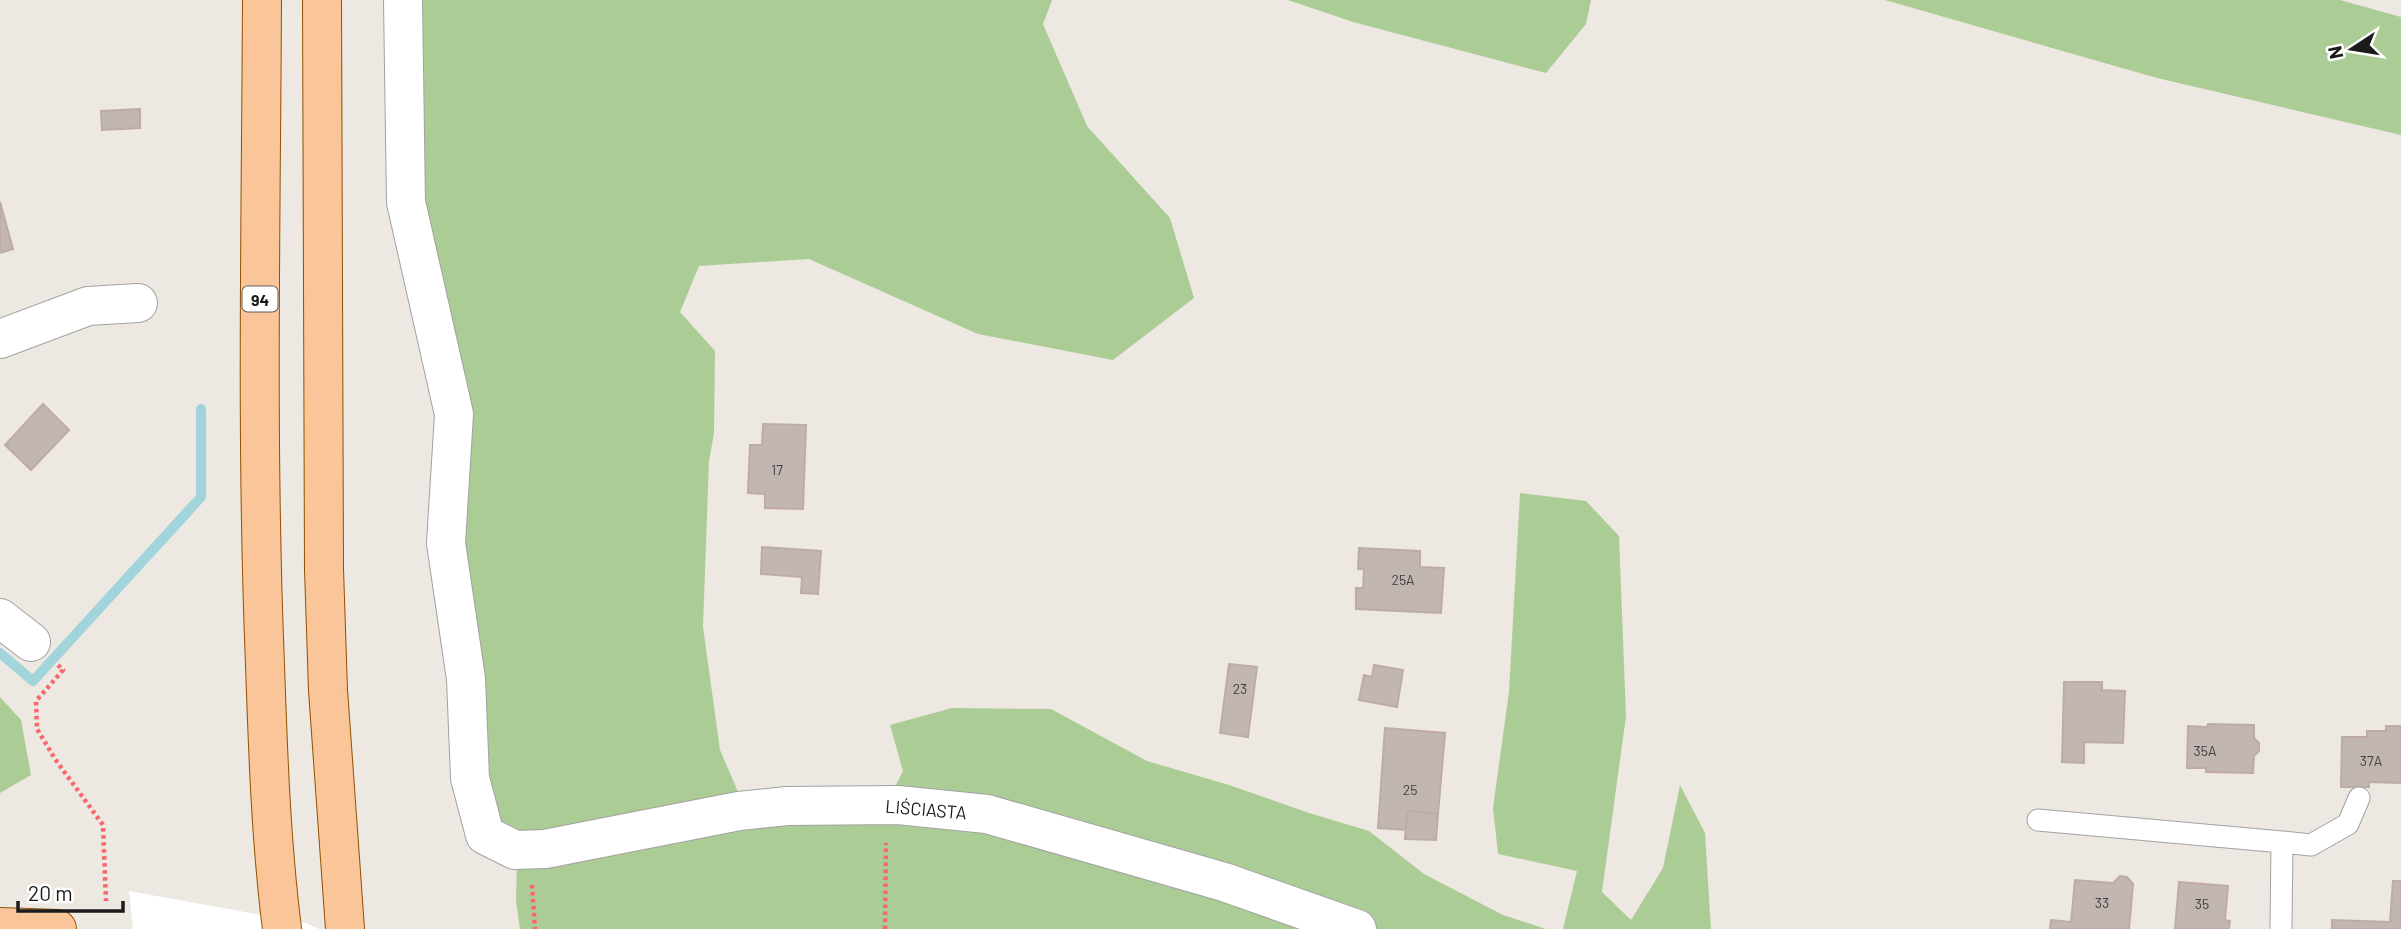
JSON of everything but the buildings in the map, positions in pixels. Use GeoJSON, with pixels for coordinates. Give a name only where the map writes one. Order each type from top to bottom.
{"type":"FeatureCollection","features":[{"type":"Feature","properties":{"kind":"main road","name":"94"},"geometry":{"type":"LineString","coordinates":[[262,0],[262,584],[269,757],[282,929]]}},
{"type":"Feature","properties":{"kind":"main road"},"geometry":{"type":"LineString","coordinates":[[322,0],[324,569],[328,690],[345,929]]}},
{"type":"Feature","properties":{"kind":"main road"},"geometry":{"type":"LineString","coordinates":[[0,927],[57,929]]}},
{"type":"Feature","properties":{"kind":"street","name":"LIŚCIASTA"},"geometry":{"type":"LineString","coordinates":[[403,0],[406,202],[454,414],[446,542],[466,679],[470,778],[485,835],[515,849],[545,849],[739,811],[787,806],[898,805],[987,814],[1224,883],[1357,929]]}},
{"type":"Feature","properties":{"kind":"street"},"geometry":{"type":"LineString","coordinates":[[0,339],[88,306],[138,303]]}},
{"type":"Feature","properties":{"kind":"street"},"geometry":{"type":"LineString","coordinates":[[0,618],[31,642]]}},
{"type":"Feature","properties":{"kind":"lane"},"geometry":{"type":"LineString","coordinates":[[2038,820],[2311,845],[2348,824],[2359,798]]}},
{"type":"Feature","properties":{"kind":"lane"},"geometry":{"type":"LineString","coordinates":[[2281,842],[2281,929]]}},
{"type":"Feature","properties":{"kind":"path"},"geometry":{"type":"LineString","coordinates":[[63,670],[36,701],[37,729],[55,759],[103,825],[106,901]]}},
{"type":"Feature","properties":{"kind":"path"},"geometry":{"type":"LineString","coordinates":[[885,929],[884,855],[888,828],[898,805]]}},
{"type":"Feature","properties":{"kind":"green space"},"geometry":{"type":"Polygon","coordinates":[[[404,0],[1052,0],[1043,24],[1087,126],[1170,218],[1194,298],[1113,360],[978,334],[809,259],[699,266],[680,312],[715,351],[714,433],[709,461],[703,627],[720,750],[745,808],[885,806],[903,771],[890,725],[952,708],[1051,709],[1147,761],[1369,831],[1424,874],[1503,915],[1546,929],[520,929],[516,900],[517,857],[497,859],[423,251],[404,0]]]}},
{"type":"Feature","properties":{"kind":"green space"},"geometry":{"type":"Polygon","coordinates":[[[1288,0],[1591,0],[1586,24],[1546,73],[1353,22],[1288,0]]]}},
{"type":"Feature","properties":{"kind":"green space"},"geometry":{"type":"Polygon","coordinates":[[[1885,0],[2340,0],[2401,17],[2401,135],[2157,78],[1885,0]]]}},
{"type":"Feature","properties":{"kind":"green space"},"geometry":{"type":"Polygon","coordinates":[[[1520,493],[1586,501],[1619,536],[1626,716],[1602,892],[1631,920],[1663,868],[1680,785],[1705,833],[1711,929],[1563,929],[1577,871],[1498,854],[1493,808],[1509,692],[1520,493]]]}},
{"type":"Feature","properties":{"kind":"green space"},"geometry":{"type":"Polygon","coordinates":[[[0,697],[21,720],[31,775],[0,793],[0,697]]]}},
{"type":"Feature","properties":{"kind":"pier"},"geometry":{"type":"Polygon","coordinates":[[[129,891],[306,923],[319,929],[133,929],[129,891]]]}},
{"type":"Feature","properties":{"kind":"waterway"},"geometry":{"type":"LineString","coordinates":[[0,653],[33,681],[201,497],[201,409]]}}]}
